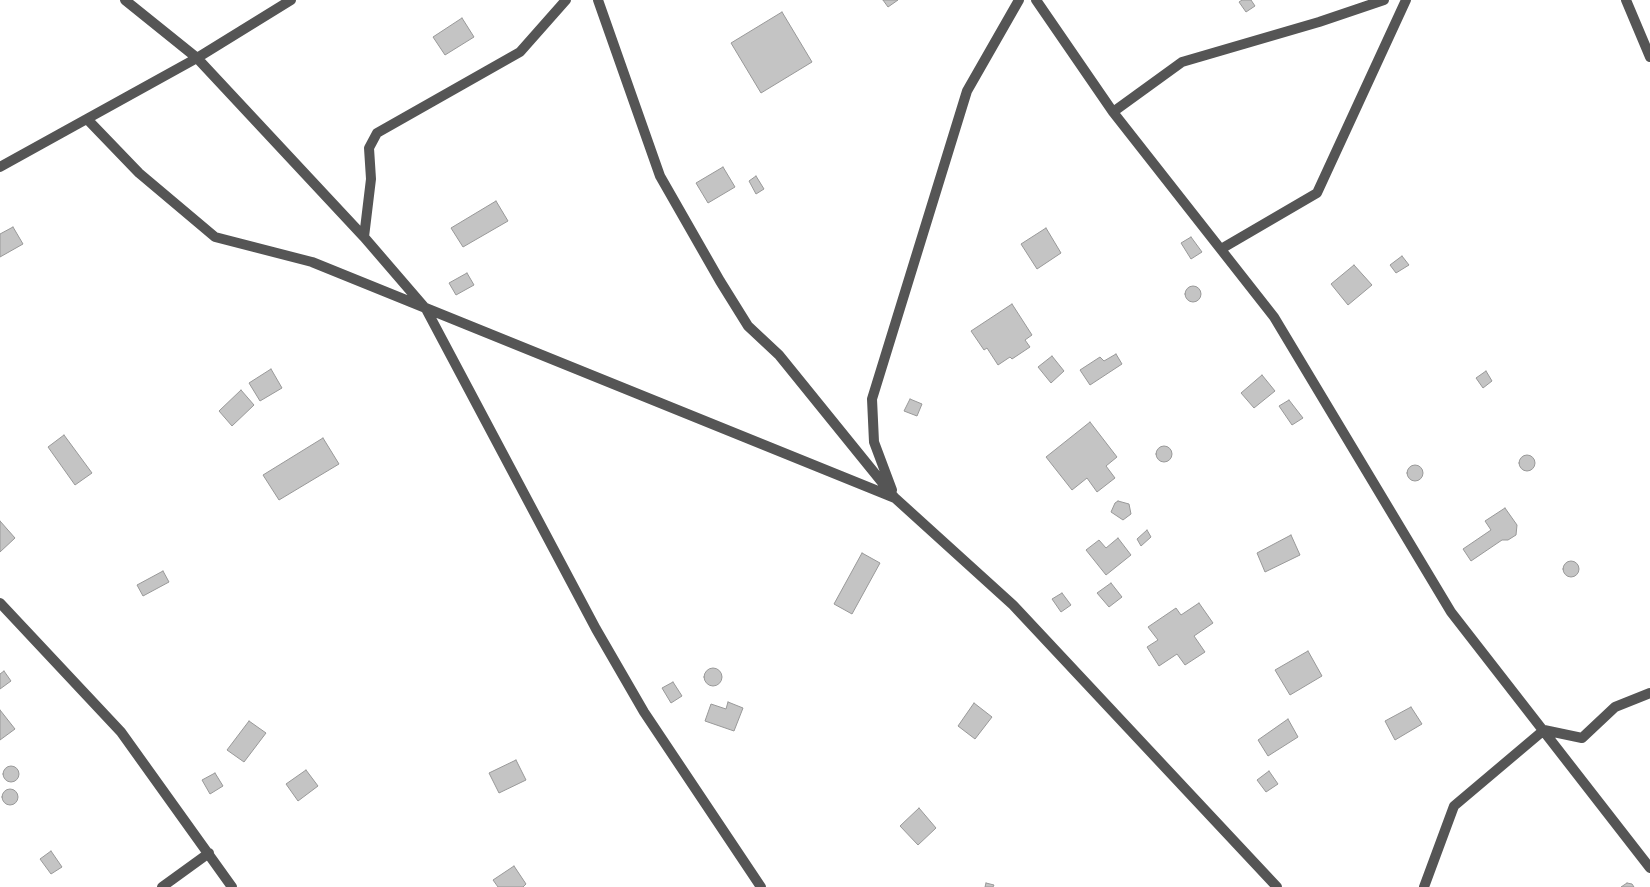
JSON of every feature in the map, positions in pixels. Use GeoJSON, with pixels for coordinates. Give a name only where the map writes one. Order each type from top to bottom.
{"type":"FeatureCollection","features":[{"type":"Feature","properties":{"kind":"street"},"geometry":{"type":"LineString","coordinates":[[125,0],[197,58],[364,237],[426,310],[605,646],[644,712],[762,887]]}},
{"type":"Feature","properties":{"kind":"street"},"geometry":{"type":"LineString","coordinates":[[0,167],[197,58],[291,0]]}},
{"type":"Feature","properties":{"kind":"street"},"geometry":{"type":"LineString","coordinates":[[364,237],[371,180],[369,148],[377,133],[520,52],[566,0]]}},
{"type":"Feature","properties":{"kind":"street"},"geometry":{"type":"LineString","coordinates":[[598,0],[660,176],[748,326],[779,355],[895,498],[1013,605],[1277,887]]}},
{"type":"Feature","properties":{"kind":"street"},"geometry":{"type":"LineString","coordinates":[[895,498],[874,442],[872,399],[967,91],[1020,0]]}},
{"type":"Feature","properties":{"kind":"street"},"geometry":{"type":"LineString","coordinates":[[1036,0],[1113,112],[1274,317],[1451,612],[1650,868]]}},
{"type":"Feature","properties":{"kind":"street"},"geometry":{"type":"LineString","coordinates":[[1113,112],[1182,62],[1319,22],[1384,0]]}},
{"type":"Feature","properties":{"kind":"street"},"geometry":{"type":"LineString","coordinates":[[1221,250],[1317,193],[1406,0]]}},
{"type":"Feature","properties":{"kind":"street"},"geometry":{"type":"LineString","coordinates":[[1626,0],[1650,57]]}},
{"type":"Feature","properties":{"kind":"street"},"geometry":{"type":"LineString","coordinates":[[87,119],[139,173],[215,237],[312,262],[426,310],[895,498]]}},
{"type":"Feature","properties":{"kind":"street"},"geometry":{"type":"LineString","coordinates":[[0,603],[121,732],[232,887]]}},
{"type":"Feature","properties":{"kind":"street"},"geometry":{"type":"LineString","coordinates":[[1544,730],[1582,738],[1615,707],[1650,693]]}},
{"type":"Feature","properties":{"kind":"street"},"geometry":{"type":"LineString","coordinates":[[1424,887],[1454,806],[1544,730]]}},
{"type":"Feature","properties":{"kind":"street"},"geometry":{"type":"LineString","coordinates":[[162,887],[209,853]]}},
{"type":"Feature","properties":{"kind":"building"},"geometry":{"type":"Polygon","coordinates":[[[883,0],[898,0],[888,7],[883,0]]]}},
{"type":"Feature","properties":{"kind":"building"},"geometry":{"type":"Polygon","coordinates":[[[1251,0],[1255,6],[1246,12],[1239,2],[1251,0]]]}},
{"type":"Feature","properties":{"kind":"building"},"geometry":{"type":"Polygon","coordinates":[[[782,12],[812,62],[761,93],[731,43],[782,12]]]}},
{"type":"Feature","properties":{"kind":"building"},"geometry":{"type":"Polygon","coordinates":[[[462,18],[474,37],[445,55],[433,37],[462,18]]]}},
{"type":"Feature","properties":{"kind":"building"},"geometry":{"type":"Polygon","coordinates":[[[723,167],[735,187],[708,203],[696,183],[723,167]]]}},
{"type":"Feature","properties":{"kind":"building"},"geometry":{"type":"Polygon","coordinates":[[[756,176],[764,189],[756,194],[749,181],[756,176]]]}},
{"type":"Feature","properties":{"kind":"building"},"geometry":{"type":"Polygon","coordinates":[[[496,201],[508,221],[463,247],[451,228],[496,201]]]}},
{"type":"Feature","properties":{"kind":"building"},"geometry":{"type":"Polygon","coordinates":[[[13,227],[23,244],[0,257],[0,234],[13,227]]]}},
{"type":"Feature","properties":{"kind":"building"},"geometry":{"type":"Polygon","coordinates":[[[1046,228],[1061,253],[1037,269],[1021,244],[1046,228]]]}},
{"type":"Feature","properties":{"kind":"building"},"geometry":{"type":"Polygon","coordinates":[[[1191,237],[1202,252],[1191,259],[1181,243],[1191,237]]]}},
{"type":"Feature","properties":{"kind":"building"},"geometry":{"type":"Polygon","coordinates":[[[1402,256],[1409,265],[1396,273],[1390,265],[1402,256]]]}},
{"type":"Feature","properties":{"kind":"building"},"geometry":{"type":"Polygon","coordinates":[[[1354,265],[1372,285],[1348,305],[1331,284],[1354,265]]]}},
{"type":"Feature","properties":{"kind":"building"},"geometry":{"type":"Polygon","coordinates":[[[467,273],[474,285],[456,295],[449,283],[467,273]]]}},
{"type":"Feature","properties":{"kind":"building"},"geometry":{"type":"Polygon","coordinates":[[[1193,286],[1199,288],[1201,294],[1199,300],[1193,302],[1187,300],[1185,294],[1187,288],[1193,286]]]}},
{"type":"Feature","properties":{"kind":"building"},"geometry":{"type":"Polygon","coordinates":[[[1012,304],[1032,335],[1025,340],[1030,347],[1012,359],[1010,357],[998,365],[987,348],[984,350],[971,331],[1012,304]]]}},
{"type":"Feature","properties":{"kind":"building"},"geometry":{"type":"Polygon","coordinates":[[[1116,354],[1122,364],[1090,385],[1080,370],[1100,357],[1104,361],[1116,354]]]}},
{"type":"Feature","properties":{"kind":"building"},"geometry":{"type":"Polygon","coordinates":[[[1052,356],[1064,371],[1051,383],[1038,367],[1052,356]]]}},
{"type":"Feature","properties":{"kind":"building"},"geometry":{"type":"Polygon","coordinates":[[[271,369],[282,388],[260,401],[249,383],[271,369]]]}},
{"type":"Feature","properties":{"kind":"building"},"geometry":{"type":"Polygon","coordinates":[[[1486,371],[1492,381],[1483,388],[1476,378],[1486,371]]]}},
{"type":"Feature","properties":{"kind":"building"},"geometry":{"type":"Polygon","coordinates":[[[1262,375],[1275,391],[1254,408],[1241,393],[1262,375]]]}},
{"type":"Feature","properties":{"kind":"building"},"geometry":{"type":"Polygon","coordinates":[[[241,390],[254,405],[232,426],[219,411],[241,390]]]}},
{"type":"Feature","properties":{"kind":"building"},"geometry":{"type":"Polygon","coordinates":[[[910,399],[922,404],[917,416],[904,411],[910,399]]]}},
{"type":"Feature","properties":{"kind":"building"},"geometry":{"type":"Polygon","coordinates":[[[1289,400],[1303,418],[1292,425],[1279,406],[1289,400]]]}},
{"type":"Feature","properties":{"kind":"building"},"geometry":{"type":"Polygon","coordinates":[[[1090,422],[1117,457],[1106,466],[1115,478],[1097,492],[1087,478],[1072,490],[1046,457],[1090,422]]]}},
{"type":"Feature","properties":{"kind":"building"},"geometry":{"type":"Polygon","coordinates":[[[64,435],[92,473],[75,485],[48,447],[64,435]]]}},
{"type":"Feature","properties":{"kind":"building"},"geometry":{"type":"Polygon","coordinates":[[[323,438],[339,464],[279,500],[263,475],[323,438]]]}},
{"type":"Feature","properties":{"kind":"building"},"geometry":{"type":"Polygon","coordinates":[[[1164,446],[1170,448],[1172,454],[1170,460],[1164,462],[1158,460],[1156,454],[1158,448],[1164,446]]]}},
{"type":"Feature","properties":{"kind":"building"},"geometry":{"type":"Polygon","coordinates":[[[1527,455],[1533,457],[1535,463],[1533,469],[1527,471],[1521,469],[1519,463],[1521,457],[1527,455]]]}},
{"type":"Feature","properties":{"kind":"building"},"geometry":{"type":"Polygon","coordinates":[[[1415,465],[1421,467],[1423,473],[1421,479],[1415,481],[1409,479],[1407,473],[1409,467],[1415,465]]]}},
{"type":"Feature","properties":{"kind":"building"},"geometry":{"type":"Polygon","coordinates":[[[1118,501],[1129,504],[1131,514],[1123,520],[1111,512],[1118,501]]]}},
{"type":"Feature","properties":{"kind":"building"},"geometry":{"type":"Polygon","coordinates":[[[1505,508],[1517,525],[1516,535],[1508,540],[1502,540],[1471,561],[1463,549],[1491,530],[1485,521],[1505,508]]]}},
{"type":"Feature","properties":{"kind":"building"},"geometry":{"type":"Polygon","coordinates":[[[0,521],[15,538],[0,552],[0,521]]]}},
{"type":"Feature","properties":{"kind":"building"},"geometry":{"type":"Polygon","coordinates":[[[1147,530],[1151,537],[1141,546],[1137,539],[1147,530]]]}},
{"type":"Feature","properties":{"kind":"building"},"geometry":{"type":"Polygon","coordinates":[[[1291,535],[1300,555],[1265,572],[1257,553],[1291,535]]]}},
{"type":"Feature","properties":{"kind":"building"},"geometry":{"type":"Polygon","coordinates":[[[1118,538],[1131,555],[1106,575],[1086,550],[1099,540],[1106,548],[1118,538]]]}},
{"type":"Feature","properties":{"kind":"building"},"geometry":{"type":"Polygon","coordinates":[[[862,553],[880,563],[852,614],[834,604],[862,553]]]}},
{"type":"Feature","properties":{"kind":"building"},"geometry":{"type":"Polygon","coordinates":[[[1571,561],[1577,563],[1579,569],[1577,575],[1571,577],[1565,575],[1563,569],[1565,563],[1571,561]]]}},
{"type":"Feature","properties":{"kind":"building"},"geometry":{"type":"Polygon","coordinates":[[[163,571],[169,582],[143,596],[137,585],[163,571]]]}},
{"type":"Feature","properties":{"kind":"building"},"geometry":{"type":"Polygon","coordinates":[[[1111,583],[1122,597],[1109,607],[1097,593],[1111,583]]]}},
{"type":"Feature","properties":{"kind":"building"},"geometry":{"type":"Polygon","coordinates":[[[1062,593],[1071,605],[1061,612],[1052,599],[1062,593]]]}},
{"type":"Feature","properties":{"kind":"building"},"geometry":{"type":"Polygon","coordinates":[[[1199,603],[1213,623],[1194,636],[1205,652],[1185,665],[1177,654],[1159,666],[1147,647],[1158,640],[1148,627],[1176,608],[1181,615],[1199,603]]]}},
{"type":"Feature","properties":{"kind":"building"},"geometry":{"type":"Polygon","coordinates":[[[1308,651],[1322,676],[1290,695],[1275,670],[1308,651]]]}},
{"type":"Feature","properties":{"kind":"building"},"geometry":{"type":"Polygon","coordinates":[[[713,668],[719,671],[722,677],[719,683],[713,686],[707,683],[704,677],[707,671],[713,668]]]}},
{"type":"Feature","properties":{"kind":"building"},"geometry":{"type":"Polygon","coordinates":[[[4,671],[11,681],[0,689],[0,674],[4,671]]]}},
{"type":"Feature","properties":{"kind":"building"},"geometry":{"type":"Polygon","coordinates":[[[673,682],[682,696],[671,703],[662,688],[673,682]]]}},
{"type":"Feature","properties":{"kind":"building"},"geometry":{"type":"Polygon","coordinates":[[[728,702],[743,708],[734,731],[705,721],[711,704],[726,709],[728,702]]]}},
{"type":"Feature","properties":{"kind":"building"},"geometry":{"type":"Polygon","coordinates":[[[974,703],[992,717],[975,739],[958,726],[974,703]]]}},
{"type":"Feature","properties":{"kind":"building"},"geometry":{"type":"Polygon","coordinates":[[[1411,707],[1422,724],[1395,740],[1385,721],[1411,707]]]}},
{"type":"Feature","properties":{"kind":"building"},"geometry":{"type":"Polygon","coordinates":[[[0,710],[15,729],[0,740],[0,710]]]}},
{"type":"Feature","properties":{"kind":"building"},"geometry":{"type":"Polygon","coordinates":[[[1288,719],[1298,737],[1268,756],[1258,740],[1288,719]]]}},
{"type":"Feature","properties":{"kind":"building"},"geometry":{"type":"Polygon","coordinates":[[[249,721],[266,733],[244,762],[227,750],[249,721]]]}},
{"type":"Feature","properties":{"kind":"building"},"geometry":{"type":"Polygon","coordinates":[[[516,760],[526,780],[499,793],[489,773],[516,760]]]}},
{"type":"Feature","properties":{"kind":"building"},"geometry":{"type":"Polygon","coordinates":[[[8,766],[14,766],[19,771],[17,780],[8,782],[3,777],[3,771],[8,766]]]}},
{"type":"Feature","properties":{"kind":"building"},"geometry":{"type":"Polygon","coordinates":[[[306,770],[318,786],[298,801],[286,784],[306,770]]]}},
{"type":"Feature","properties":{"kind":"building"},"geometry":{"type":"Polygon","coordinates":[[[1269,771],[1278,784],[1266,792],[1257,780],[1269,771]]]}},
{"type":"Feature","properties":{"kind":"building"},"geometry":{"type":"Polygon","coordinates":[[[215,773],[223,786],[210,794],[202,780],[215,773]]]}},
{"type":"Feature","properties":{"kind":"building"},"geometry":{"type":"Polygon","coordinates":[[[10,789],[16,791],[18,797],[16,803],[10,805],[4,803],[2,797],[4,791],[10,789]]]}},
{"type":"Feature","properties":{"kind":"building"},"geometry":{"type":"Polygon","coordinates":[[[919,808],[936,828],[918,845],[900,826],[919,808]]]}},
{"type":"Feature","properties":{"kind":"building"},"geometry":{"type":"Polygon","coordinates":[[[51,851],[62,867],[51,874],[40,859],[51,851]]]}},
{"type":"Feature","properties":{"kind":"building"},"geometry":{"type":"Polygon","coordinates":[[[514,866],[526,884],[523,887],[498,887],[493,880],[514,866]]]}},
{"type":"Feature","properties":{"kind":"building"},"geometry":{"type":"Polygon","coordinates":[[[986,883],[994,885],[993,887],[985,887],[986,883]]]}},
{"type":"Feature","properties":{"kind":"building"},"geometry":{"type":"Polygon","coordinates":[[[1627,883],[1632,884],[1634,887],[1621,887],[1627,883]]]}}]}
